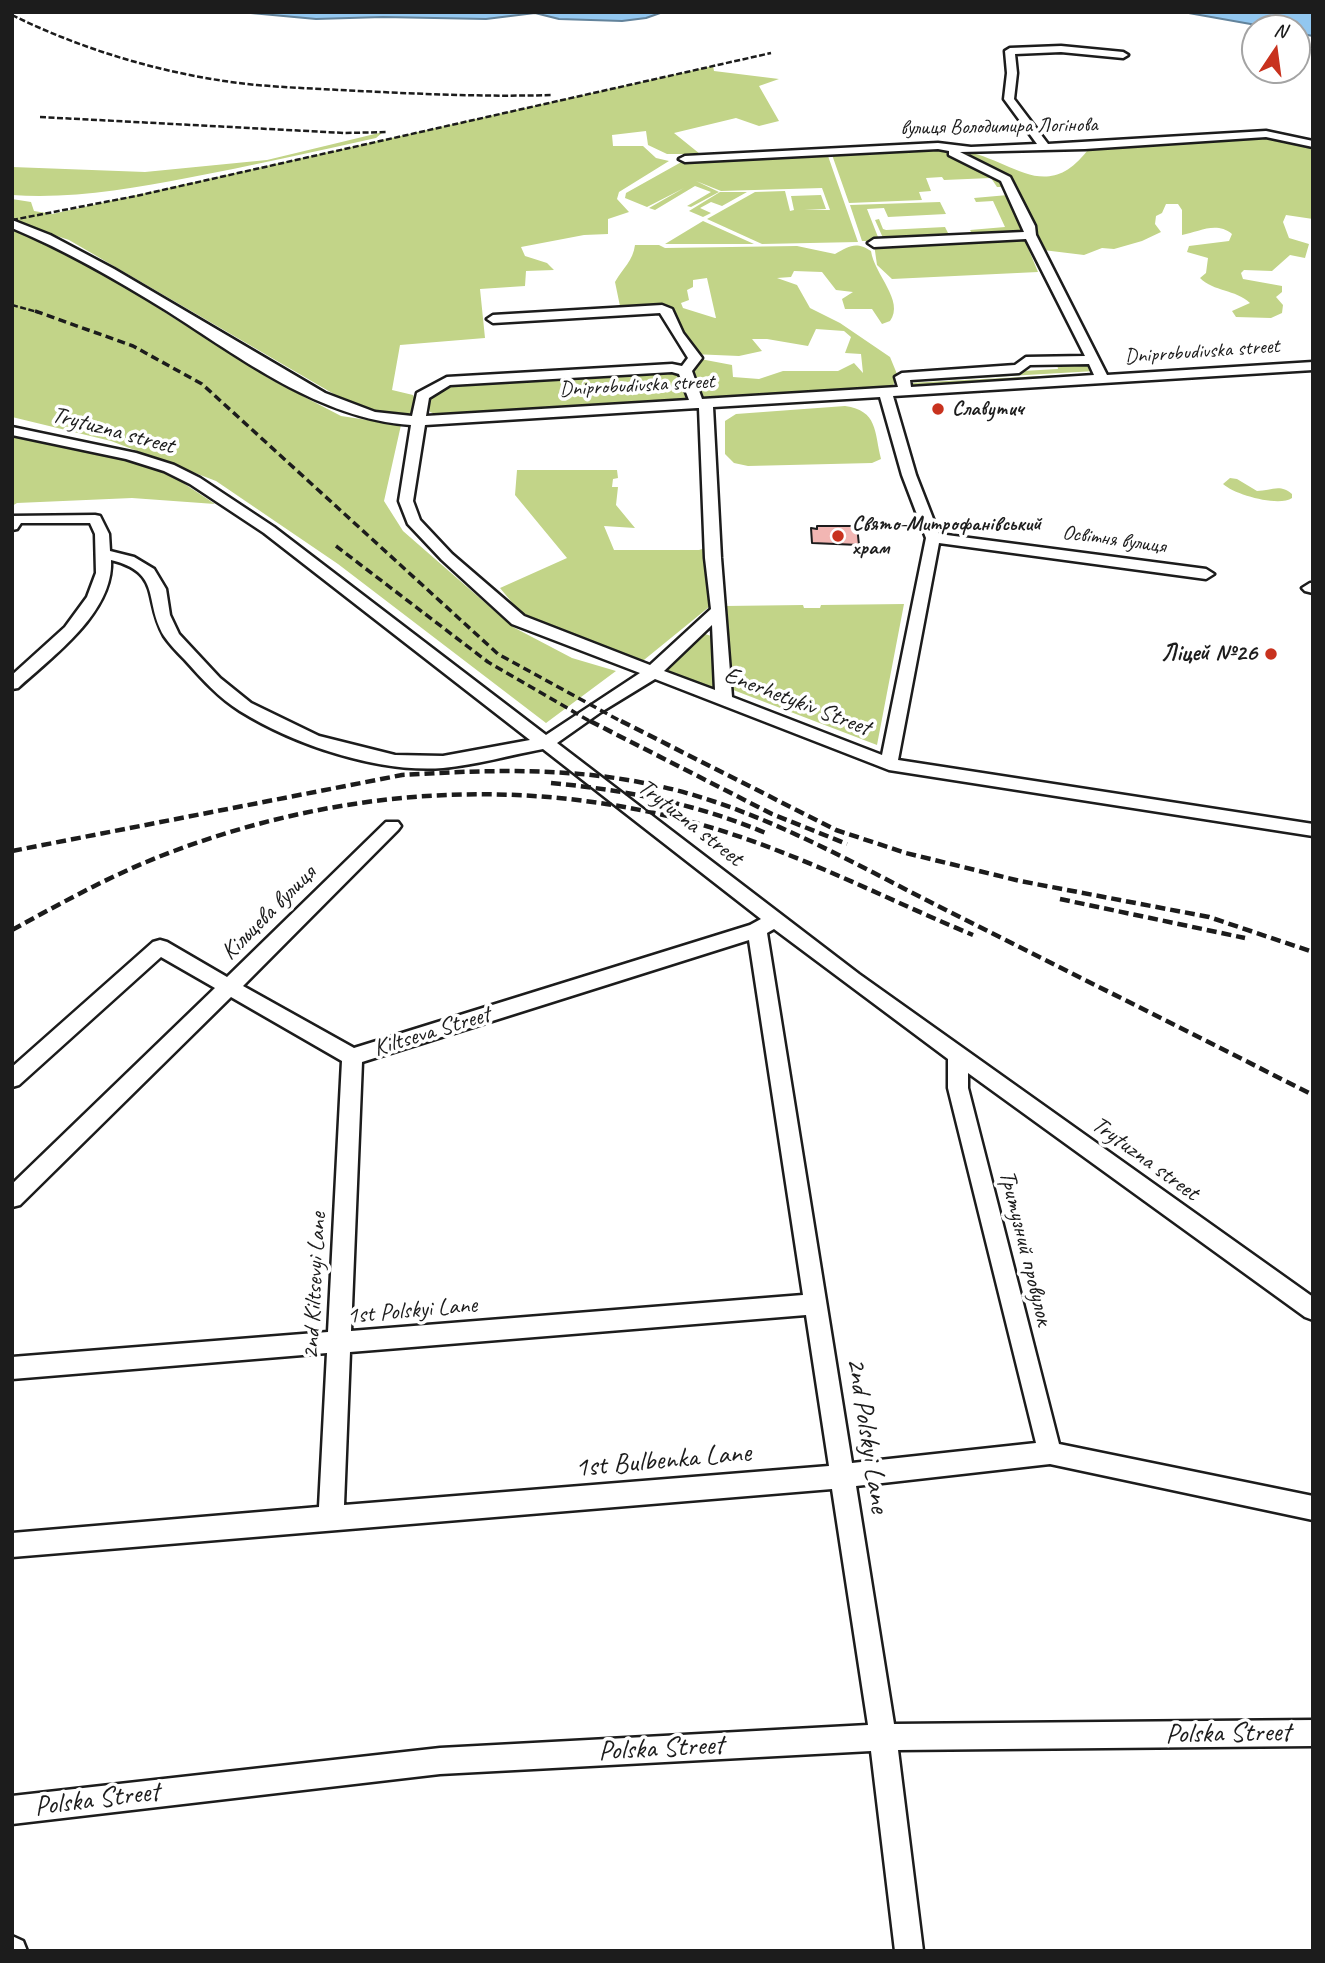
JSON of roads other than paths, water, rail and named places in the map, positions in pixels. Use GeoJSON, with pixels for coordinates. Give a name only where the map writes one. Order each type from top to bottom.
{"type":"FeatureCollection","features":[{"type":"Feature","properties":{"kind":"street"},"geometry":{"type":"LineString","coordinates":[[1044,146],[1009,99],[1012,73],[1010,51],[1061,49],[1123,55]]}},
{"type":"Feature","properties":{"kind":"street","name":"вулиця Володимира Логінова"},"geometry":{"type":"LineString","coordinates":[[685,159],[938,146],[971,150],[1266,134],[1313,144]]}},
{"type":"Feature","properties":{"kind":"street"},"geometry":{"type":"LineString","coordinates":[[938,146],[1006,179],[1029,226],[1030,235],[1103,379]]}},
{"type":"Feature","properties":{"kind":"street","name":"Dniprobudivska street"},"geometry":{"type":"LineString","coordinates":[[12,224],[91,261],[231,347],[338,407],[388,421],[1313,366]]}},
{"type":"Feature","properties":{"kind":"street"},"geometry":{"type":"LineString","coordinates":[[874,243],[1030,235]]}},
{"type":"Feature","properties":{"kind":"street"},"geometry":{"type":"LineString","coordinates":[[493,319],[662,309],[667,312],[677,334],[695,358],[685,371],[701,403],[724,699]]}},
{"type":"Feature","properties":{"kind":"street"},"geometry":{"type":"LineString","coordinates":[[906,391],[902,377],[1019,369],[1026,361],[1095,360]]}},
{"type":"Feature","properties":{"kind":"street","name":"Enerhetykiv Street"},"geometry":{"type":"LineString","coordinates":[[685,371],[672,369],[447,381],[422,396],[406,501],[413,521],[447,557],[518,620],[651,674],[724,699],[889,764],[1313,830]]}},
{"type":"Feature","properties":{"kind":"street"},"geometry":{"type":"LineString","coordinates":[[885,392],[909,475],[933,538],[889,764]]}},
{"type":"Feature","properties":{"kind":"street","name":"Trytuzna street"},"geometry":{"type":"LineString","coordinates":[[12,431],[127,455],[170,469],[215,493],[269,530],[546,743],[765,925],[958,1056],[1313,1310]]}},
{"type":"Feature","properties":{"kind":"street"},"geometry":{"type":"LineString","coordinates":[[12,526],[16,519],[95,519],[102,534],[104,573],[90,606],[71,631],[12,684]]}},
{"type":"Feature","properties":{"kind":"street","name":"Освітня вулиця"},"geometry":{"type":"LineString","coordinates":[[933,538],[1206,573]]}},
{"type":"Feature","properties":{"kind":"street"},"geometry":{"type":"LineString","coordinates":[[101,553],[130,560],[149,572],[158,589],[162,615],[172,636],[214,682],[245,707],[314,741],[395,761],[443,762],[546,743],[595,708],[651,674],[719,610]]}},
{"type":"Feature","properties":{"kind":"street"},"geometry":{"type":"LineString","coordinates":[[104,573],[122,567],[149,572]]}},
{"type":"Feature","properties":{"kind":"street","name":"Кільцева вулиця"},"geometry":{"type":"LineString","coordinates":[[12,1079],[160,947],[229,987],[392,826]]}},
{"type":"Feature","properties":{"kind":"street","name":"Kiltseva Street"},"geometry":{"type":"LineString","coordinates":[[229,987],[352,1057],[765,925]]}},
{"type":"Feature","properties":{"kind":"street","name":"2nd Polskyi Lane"},"geometry":{"type":"LineString","coordinates":[[765,925],[816,1304],[883,1737],[909,1951]]}},
{"type":"Feature","properties":{"kind":"street"},"geometry":{"type":"LineString","coordinates":[[12,1198],[229,987]]}},
{"type":"Feature","properties":{"kind":"street","name":"Тритузний провулок"},"geometry":{"type":"LineString","coordinates":[[958,1056],[958,1087],[1050,1453]]}},
{"type":"Feature","properties":{"kind":"street","name":"2nd Kiltsevyi Lane"},"geometry":{"type":"LineString","coordinates":[[331,1517],[352,1057]]}},
{"type":"Feature","properties":{"kind":"street","name":"1st Polskyi Lane"},"geometry":{"type":"LineString","coordinates":[[12,1368],[816,1304]]}},
{"type":"Feature","properties":{"kind":"street","name":"1st Bulbenka Lane"},"geometry":{"type":"LineString","coordinates":[[12,1545],[843,1476],[1050,1453],[1313,1508]]}},
{"type":"Feature","properties":{"kind":"street","name":"Polska Street"},"geometry":{"type":"LineString","coordinates":[[12,1810],[440,1760],[883,1737],[1313,1733]]}},
{"type":"Feature","properties":{"kind":"water"},"geometry":{"type":"Polygon","coordinates":[[[240,12],[663,12],[646,18],[622,21],[559,19],[535,13],[486,19],[316,19],[240,12]]]}},
{"type":"Feature","properties":{"kind":"water"},"geometry":{"type":"Polygon","coordinates":[[[1183,12],[1313,12],[1313,36],[1311,14],[1241,14],[1241,22],[1183,12]]]}},
{"type":"Feature","properties":{"kind":"railway"},"geometry":{"type":"LineString","coordinates":[[12,15],[70,40],[132,61],[226,81],[282,87],[407,93],[551,95]]}},
{"type":"Feature","properties":{"kind":"railway"},"geometry":{"type":"LineString","coordinates":[[12,220],[136,196],[771,53]]}},
{"type":"Feature","properties":{"kind":"railway"},"geometry":{"type":"LineString","coordinates":[[40,117],[345,133],[388,132]]}},
{"type":"Feature","properties":{"kind":"railway"},"geometry":{"type":"LineString","coordinates":[[12,305],[39,313]]}},
{"type":"Feature","properties":{"kind":"railway"},"geometry":{"type":"LineString","coordinates":[[35,311],[39,313]]}},
{"type":"Feature","properties":{"kind":"railway"},"geometry":{"type":"LineString","coordinates":[[39,313],[133,346],[202,384],[498,654],[624,723]]}},
{"type":"Feature","properties":{"kind":"railway"},"geometry":{"type":"LineString","coordinates":[[336,546],[488,662],[593,723]]}},
{"type":"Feature","properties":{"kind":"railway"},"geometry":{"type":"LineString","coordinates":[[590,721],[772,814],[847,844]]}},
{"type":"Feature","properties":{"kind":"railway"},"geometry":{"type":"LineString","coordinates":[[621,721],[836,830],[906,853],[1020,881],[1209,917],[1313,952]]}},
{"type":"Feature","properties":{"kind":"railway"},"geometry":{"type":"LineString","coordinates":[[12,851],[402,775],[495,771],[557,772],[649,784],[725,805],[799,836],[1313,1095]]}},
{"type":"Feature","properties":{"kind":"railway"},"geometry":{"type":"LineString","coordinates":[[551,783],[661,800],[715,814],[768,834]]}},
{"type":"Feature","properties":{"kind":"railway"},"geometry":{"type":"LineString","coordinates":[[12,930],[132,868],[237,830],[364,802],[494,794],[558,798],[623,807],[688,821],[797,858],[973,935]]}},
{"type":"Feature","properties":{"kind":"railway"},"geometry":{"type":"LineString","coordinates":[[1060,899],[1245,938]]}},
{"type":"Feature","properties":{"kind":"place","name":"Славутич"},"geometry":{"type":"Point","coordinates":[938,409]}},
{"type":"Feature","properties":{"kind":"place","name":"Свято-Митрофанівський храм"},"geometry":{"type":"Point","coordinates":[838,536]}},
{"type":"Feature","properties":{"kind":"place","name":"Ліцей №26"},"geometry":{"type":"Point","coordinates":[1271,654]}}]}
